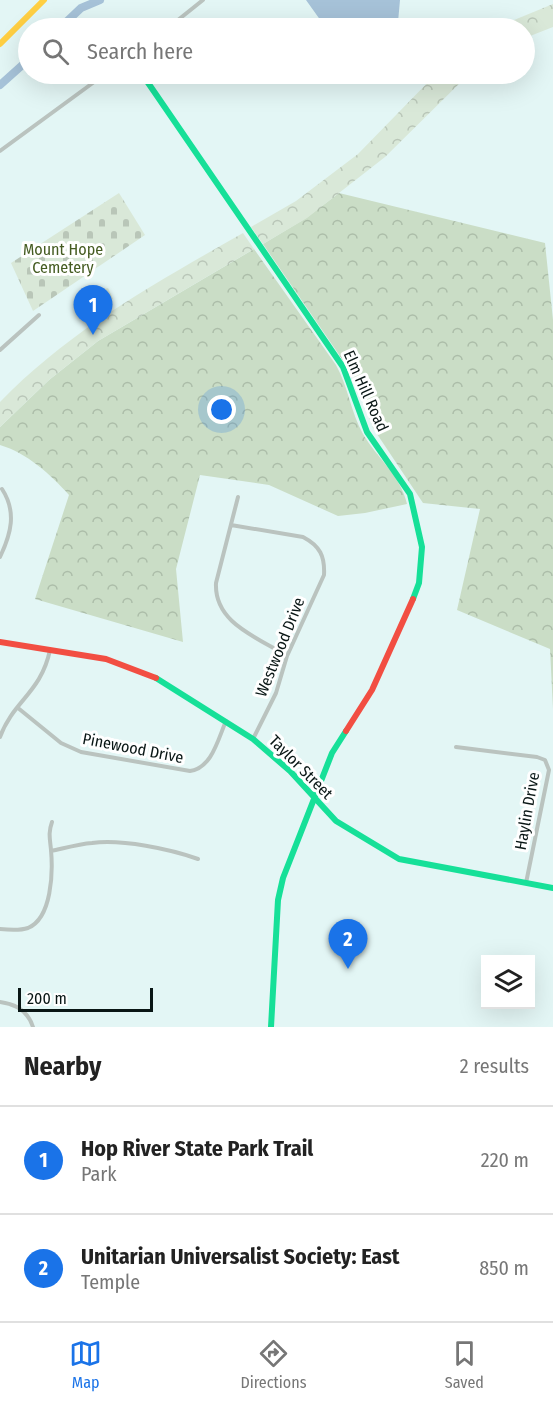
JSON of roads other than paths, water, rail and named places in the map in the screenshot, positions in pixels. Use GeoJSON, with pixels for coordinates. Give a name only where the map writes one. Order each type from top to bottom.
{"type":"FeatureCollection","features":[{"type":"Feature","properties":{"kind":"street"},"geometry":{"type":"LineString","coordinates":[[26,18],[44,0]]}},
{"type":"Feature","properties":{"kind":"street"},"geometry":{"type":"LineString","coordinates":[[180,18],[203,0]]}},
{"type":"Feature","properties":{"kind":"street"},"geometry":{"type":"LineString","coordinates":[[0,44],[18,26]]}},
{"type":"Feature","properties":{"kind":"street"},"geometry":{"type":"LineString","coordinates":[[0,151],[91,84]]}},
{"type":"Feature","properties":{"kind":"street","name":"Elm Hill Road"},"geometry":{"type":"LineString","coordinates":[[149,84],[343,367],[367,432],[404,482],[419,522],[423,557],[410,608],[372,690],[332,753],[296,845],[278,900],[271,1027]]}},
{"type":"Feature","properties":{"kind":"street"},"geometry":{"type":"LineString","coordinates":[[0,350],[39,315]]}},
{"type":"Feature","properties":{"kind":"street"},"geometry":{"type":"LineString","coordinates":[[0,558],[12,518],[9,500],[2,489]]}},
{"type":"Feature","properties":{"kind":"street"},"geometry":{"type":"LineString","coordinates":[[238,497],[216,583],[215,597],[228,619],[287,656]]}},
{"type":"Feature","properties":{"kind":"street","name":"Westwood Drive"},"geometry":{"type":"LineString","coordinates":[[231,525],[303,537],[314,543],[321,552],[324,575],[287,656],[276,693],[253,739]]}},
{"type":"Feature","properties":{"kind":"street","name":"Taylor Street"},"geometry":{"type":"LineString","coordinates":[[0,642],[106,659],[143,671],[226,720],[253,739],[284,766],[336,821],[399,860],[553,888]]}},
{"type":"Feature","properties":{"kind":"street"},"geometry":{"type":"LineString","coordinates":[[0,737],[7,721],[42,678],[50,650]]}},
{"type":"Feature","properties":{"kind":"street","name":"Pinewood Drive"},"geometry":{"type":"LineString","coordinates":[[18,708],[61,744],[81,752],[190,771],[200,770],[207,764],[226,720]]}},
{"type":"Feature","properties":{"kind":"street","name":"Haylin Drive"},"geometry":{"type":"LineString","coordinates":[[456,747],[537,757],[545,760],[549,770],[526,884]]}},
{"type":"Feature","properties":{"kind":"street"},"geometry":{"type":"LineString","coordinates":[[0,929],[19,930],[38,921],[49,888],[51,851],[49,832],[52,822]]}},
{"type":"Feature","properties":{"kind":"street"},"geometry":{"type":"LineString","coordinates":[[51,851],[91,843],[110,842],[182,853],[198,859]]}},
{"type":"Feature","properties":{"kind":"street"},"geometry":{"type":"LineString","coordinates":[[0,1002],[11,1003],[23,1010],[33,1027]]}},
{"type":"Feature","properties":{"kind":"water"},"geometry":{"type":"Polygon","coordinates":[[[306,0],[400,0],[398,18],[319,18],[306,0]]]}},
{"type":"Feature","properties":{"kind":"waterway"},"geometry":{"type":"LineString","coordinates":[[70,18],[81,8],[100,0]]}},
{"type":"Feature","properties":{"kind":"waterway"},"geometry":{"type":"LineString","coordinates":[[0,85],[18,69]]}},
{"type":"Feature","properties":{"kind":"place","name":"Hop River State Park Trail"},"geometry":{"type":"Point","coordinates":[93,335]}},
{"type":"Feature","properties":{"kind":"place","name":"Unitarian Universalist Society: East"},"geometry":{"type":"Point","coordinates":[348,969]}},
{"type":"Feature","properties":{"kind":"park label","name":"Mount Hope Cemetery"},"geometry":{"type":"Point","coordinates":[63,258]}}]}
